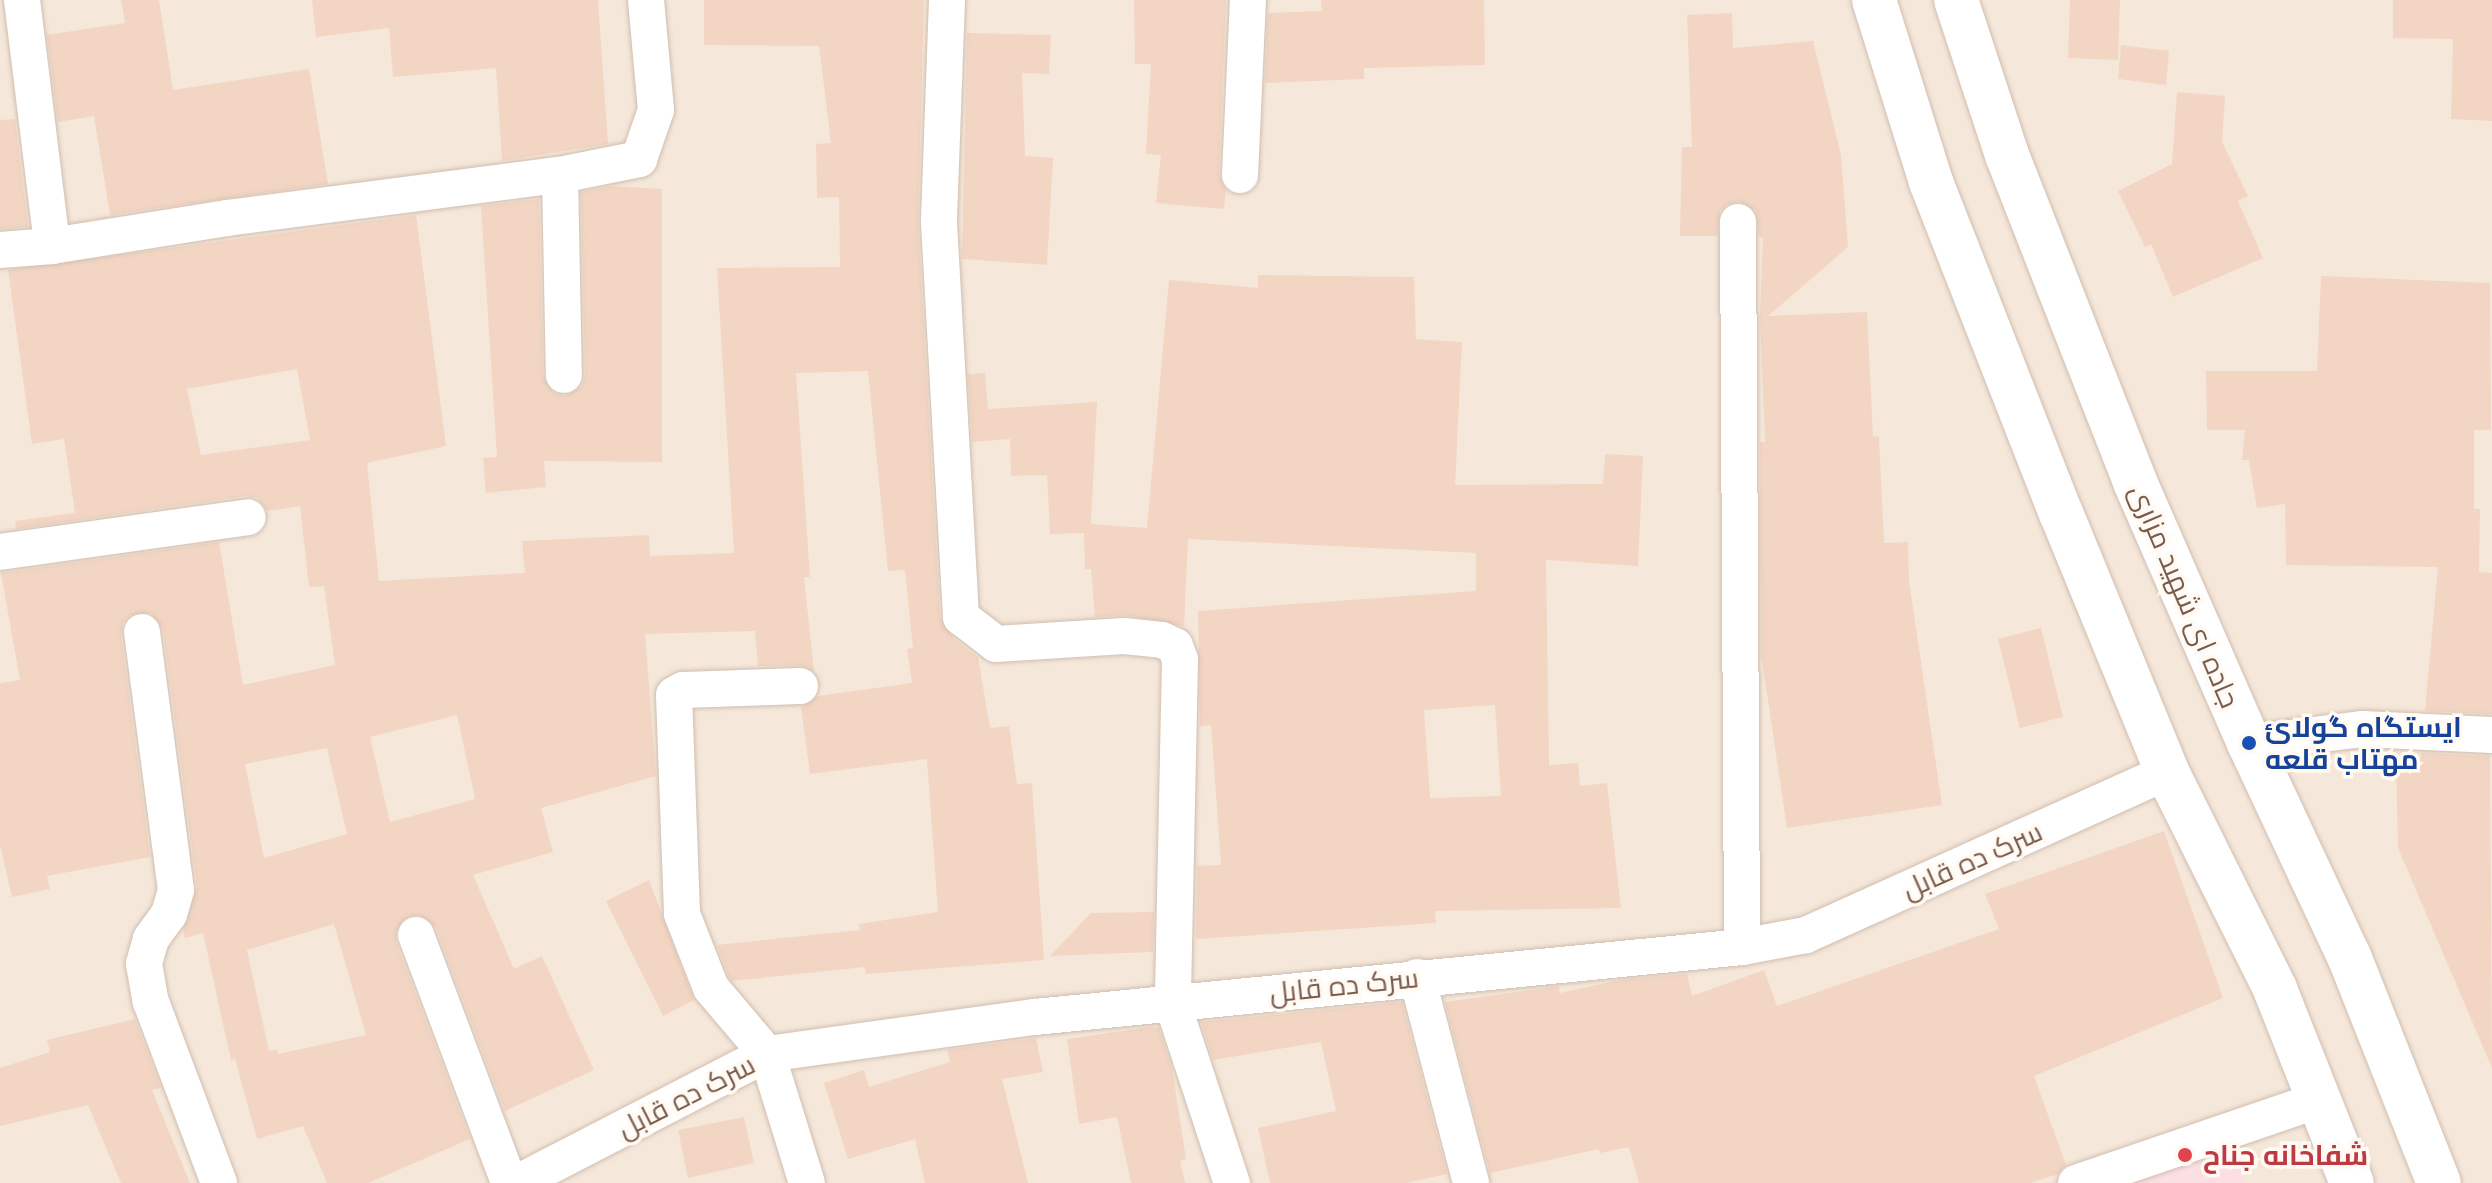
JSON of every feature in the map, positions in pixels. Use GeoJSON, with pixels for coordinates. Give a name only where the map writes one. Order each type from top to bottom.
{"type":"FeatureCollection","features":[{"type":"Feature","properties":{"kind":"main road"},"geometry":{"type":"LineString","coordinates":[[1874,0],[1931,182],[2167,772],[2275,989],[2352,1183]]}},
{"type":"Feature","properties":{"kind":"main road","name":"جاده ای شهید مزاری"},"geometry":{"type":"LineString","coordinates":[[1956,0],[2007,155],[2118,437],[2249,743],[2349,956],[2439,1183]]}},
{"type":"Feature","properties":{"kind":"street"},"geometry":{"type":"LineString","coordinates":[[22,0],[52,246]]}},
{"type":"Feature","properties":{"kind":"street"},"geometry":{"type":"LineString","coordinates":[[0,250],[52,246],[227,218],[560,175],[639,159],[656,110],[646,0]]}},
{"type":"Feature","properties":{"kind":"street"},"geometry":{"type":"LineString","coordinates":[[947,0],[939,223],[961,617],[996,644],[1124,636],[1162,640],[1175,646],[1180,660],[1173,1005],[1232,1183]]}},
{"type":"Feature","properties":{"kind":"street"},"geometry":{"type":"LineString","coordinates":[[1240,175],[1248,0]]}},
{"type":"Feature","properties":{"kind":"street"},"geometry":{"type":"LineString","coordinates":[[560,175],[564,375]]}},
{"type":"Feature","properties":{"kind":"street"},"geometry":{"type":"LineString","coordinates":[[1738,222],[1742,947]]}},
{"type":"Feature","properties":{"kind":"street"},"geometry":{"type":"LineString","coordinates":[[0,552],[248,517]]}},
{"type":"Feature","properties":{"kind":"street"},"geometry":{"type":"LineString","coordinates":[[142,632],[176,890],[169,914],[151,939],[144,964],[151,1002],[219,1183]]}},
{"type":"Feature","properties":{"kind":"street"},"geometry":{"type":"LineString","coordinates":[[800,686],[683,690],[674,695],[682,914],[711,988],[767,1054],[807,1183]]}},
{"type":"Feature","properties":{"kind":"street"},"geometry":{"type":"LineString","coordinates":[[2249,743],[2363,729],[2492,735]]}},
{"type":"Feature","properties":{"kind":"street","name":"سرک ده قابل"},"geometry":{"type":"LineString","coordinates":[[517,1183],[767,1054],[1035,1017],[1742,947],[1806,935],[2167,772]]}},
{"type":"Feature","properties":{"kind":"street"},"geometry":{"type":"LineString","coordinates":[[416,935],[509,1183]]}},
{"type":"Feature","properties":{"kind":"street"},"geometry":{"type":"LineString","coordinates":[[1417,977],[1471,1183]]}},
{"type":"Feature","properties":{"kind":"street"},"geometry":{"type":"LineString","coordinates":[[2076,1183],[2319,1100]]}},
{"type":"Feature","properties":{"kind":"shaded area"},"geometry":{"type":"Polygon","coordinates":[[[0,0],[2492,0],[2492,1183],[0,1183],[0,0]]]}},
{"type":"Feature","properties":{"kind":"shaded area","name":"شفاخانه جناح"},"geometry":{"type":"Polygon","coordinates":[[[2225,1126],[2245,1183],[2046,1183],[2225,1126]]]}},
{"type":"Feature","properties":{"kind":"building"},"geometry":{"type":"Polygon","coordinates":[[[121,0],[159,0],[173,90],[309,69],[328,184],[110,215],[94,116],[58,122],[47,35],[125,23],[121,0]]]}},
{"type":"Feature","properties":{"kind":"building"},"geometry":{"type":"Polygon","coordinates":[[[312,0],[598,0],[608,144],[502,161],[496,68],[393,77],[389,28],[316,37],[312,0]]]}},
{"type":"Feature","properties":{"kind":"building"},"geometry":{"type":"Polygon","coordinates":[[[704,0],[924,0],[918,224],[940,618],[955,640],[978,657],[990,728],[1009,726],[1017,784],[1032,783],[1044,960],[866,974],[865,967],[732,981],[729,977],[717,945],[860,930],[859,924],[938,912],[927,759],[810,774],[801,707],[818,696],[912,683],[907,649],[913,648],[905,570],[888,571],[868,371],[796,373],[810,577],[804,577],[814,671],[800,665],[758,666],[755,631],[645,634],[656,776],[541,808],[553,852],[473,875],[514,969],[542,956],[594,1070],[505,1111],[436,928],[420,915],[408,916],[396,931],[396,942],[470,1139],[368,1183],[327,1183],[303,1126],[257,1139],[235,1059],[231,1060],[203,933],[185,938],[183,930],[197,887],[163,629],[151,613],[130,615],[123,623],[121,634],[150,857],[47,876],[50,889],[12,897],[0,845],[0,683],[20,680],[1,573],[219,542],[243,685],[335,665],[324,586],[309,587],[300,506],[268,511],[257,498],[245,496],[16,529],[15,521],[75,513],[64,439],[32,444],[8,270],[416,215],[446,446],[367,463],[379,581],[525,573],[522,541],[649,535],[650,556],[734,553],[717,268],[840,267],[839,197],[817,198],[816,144],[831,143],[819,46],[704,45],[704,0]],[[297,369],[187,389],[201,455],[310,440],[297,369]],[[457,715],[370,737],[390,822],[475,799],[457,715]],[[327,748],[245,764],[264,858],[347,834],[327,748]],[[334,924],[247,950],[269,1051],[277,1049],[278,1054],[366,1035],[334,924]]]}},
{"type":"Feature","properties":{"kind":"building"},"geometry":{"type":"Polygon","coordinates":[[[1134,0],[1226,0],[1219,174],[1226,190],[1224,209],[1156,203],[1161,155],[1146,154],[1151,64],[1135,64],[1134,0]]]}},
{"type":"Feature","properties":{"kind":"building"},"geometry":{"type":"Polygon","coordinates":[[[1321,0],[1484,0],[1485,65],[1364,68],[1364,79],[1265,83],[1268,13],[1322,11],[1321,0]]]}},
{"type":"Feature","properties":{"kind":"building"},"geometry":{"type":"Polygon","coordinates":[[[2070,0],[2120,0],[2118,60],[2068,58],[2070,0]]]}},
{"type":"Feature","properties":{"kind":"building"},"geometry":{"type":"Polygon","coordinates":[[[2393,0],[2492,0],[2492,121],[2451,119],[2453,39],[2393,38],[2393,0]]]}},
{"type":"Feature","properties":{"kind":"building"},"geometry":{"type":"Polygon","coordinates":[[[1732,13],[1733,48],[1813,41],[1841,155],[1848,247],[1768,316],[1867,312],[1873,437],[1879,436],[1884,543],[1908,542],[1909,581],[1942,805],[1787,828],[1761,654],[1760,442],[1765,442],[1760,317],[1763,237],[1759,237],[1756,211],[1739,201],[1728,204],[1720,211],[1717,236],[1680,236],[1682,147],[1692,147],[1687,15],[1732,13]]]}},
{"type":"Feature","properties":{"kind":"building"},"geometry":{"type":"Polygon","coordinates":[[[967,33],[1051,35],[1049,74],[1022,73],[1025,156],[1053,158],[1047,265],[962,259],[967,33]]]}},
{"type":"Feature","properties":{"kind":"building"},"geometry":{"type":"Polygon","coordinates":[[[2121,45],[2169,51],[2166,85],[2118,79],[2121,45]]]}},
{"type":"Feature","properties":{"kind":"building"},"geometry":{"type":"Polygon","coordinates":[[[2177,92],[2225,96],[2222,142],[2248,196],[2238,201],[2263,258],[2173,297],[2151,244],[2145,247],[2118,191],[2172,164],[2177,92]]]}},
{"type":"Feature","properties":{"kind":"building"},"geometry":{"type":"Polygon","coordinates":[[[15,119],[28,227],[0,229],[0,120],[15,119]]]}},
{"type":"Feature","properties":{"kind":"building"},"geometry":{"type":"Polygon","coordinates":[[[611,186],[662,189],[662,462],[544,461],[546,487],[486,493],[483,458],[497,457],[481,206],[539,199],[543,375],[553,393],[565,396],[582,386],[585,375],[581,192],[611,186]]]}},
{"type":"Feature","properties":{"kind":"building"},"geometry":{"type":"Polygon","coordinates":[[[1258,275],[1414,277],[1416,339],[1462,342],[1455,485],[1603,484],[1605,454],[1643,456],[1638,566],[1546,560],[1549,765],[1578,763],[1580,786],[1607,783],[1621,908],[1435,911],[1436,923],[1196,939],[1197,866],[1221,865],[1211,725],[1200,726],[1198,611],[1476,591],[1476,553],[1188,539],[1184,626],[1126,615],[1095,617],[1091,569],[1085,569],[1084,533],[1050,534],[1047,475],[1011,476],[1010,439],[972,442],[968,374],[985,373],[988,409],[1097,402],[1091,524],[1147,528],[1169,280],[1258,288],[1258,275]],[[1495,705],[1424,710],[1430,798],[1501,796],[1495,705]]]}},
{"type":"Feature","properties":{"kind":"building"},"geometry":{"type":"Polygon","coordinates":[[[2321,276],[2490,283],[2491,430],[2474,430],[2474,509],[2480,509],[2479,572],[2492,573],[2492,714],[2425,711],[2438,567],[2286,565],[2285,504],[2257,508],[2249,460],[2242,460],[2245,430],[2207,430],[2206,371],[2317,371],[2321,276]]]}},
{"type":"Feature","properties":{"kind":"building"},"geometry":{"type":"Polygon","coordinates":[[[2041,628],[2063,717],[2020,728],[1998,639],[2041,628]]]}},
{"type":"Feature","properties":{"kind":"building"},"geometry":{"type":"Polygon","coordinates":[[[2421,753],[2490,756],[2492,1068],[2398,848],[2396,759],[2421,758],[2421,753]]]}},
{"type":"Feature","properties":{"kind":"building"},"geometry":{"type":"Polygon","coordinates":[[[2164,831],[2223,998],[2034,1076],[2066,1165],[2058,1174],[2030,1183],[1639,1183],[1629,1147],[1600,1153],[1599,1149],[1490,1173],[1445,1002],[1559,986],[1560,993],[1620,980],[1687,974],[1692,996],[1764,970],[1777,1006],[1999,929],[1985,894],[2164,831]]]}},
{"type":"Feature","properties":{"kind":"building"},"geometry":{"type":"Polygon","coordinates":[[[649,880],[694,1000],[663,1016],[606,901],[649,880]]]}},
{"type":"Feature","properties":{"kind":"building"},"geometry":{"type":"Polygon","coordinates":[[[1154,912],[1153,952],[1050,956],[1091,913],[1154,912]]]}},
{"type":"Feature","properties":{"kind":"building"},"geometry":{"type":"Polygon","coordinates":[[[1402,1002],[1447,1174],[1406,1183],[1270,1183],[1258,1128],[1336,1111],[1321,1042],[1213,1060],[1201,1022],[1402,1002]]]}},
{"type":"Feature","properties":{"kind":"building"},"geometry":{"type":"Polygon","coordinates":[[[135,1019],[161,1088],[152,1090],[190,1183],[121,1183],[88,1105],[0,1126],[0,1068],[50,1052],[47,1040],[135,1019]]]}},
{"type":"Feature","properties":{"kind":"building"},"geometry":{"type":"Polygon","coordinates":[[[1159,1028],[1172,1068],[1186,1159],[1180,1161],[1185,1183],[1131,1183],[1117,1117],[1079,1124],[1067,1039],[1159,1028]]]}},
{"type":"Feature","properties":{"kind":"building"},"geometry":{"type":"Polygon","coordinates":[[[1036,1038],[1043,1072],[1002,1079],[1028,1183],[925,1183],[915,1139],[848,1159],[824,1083],[864,1070],[869,1087],[950,1062],[947,1050],[1036,1038]]]}},
{"type":"Feature","properties":{"kind":"building"},"geometry":{"type":"Polygon","coordinates":[[[744,1117],[754,1163],[688,1178],[678,1130],[744,1117]]]}},
{"type":"Feature","properties":{"kind":"place","name":"ایستگاه گولائ مهتاب قلعه"},"geometry":{"type":"Point","coordinates":[2249,743]}},
{"type":"Feature","properties":{"kind":"place","name":"شفاخانه جناح"},"geometry":{"type":"Point","coordinates":[2185,1155]}}]}
